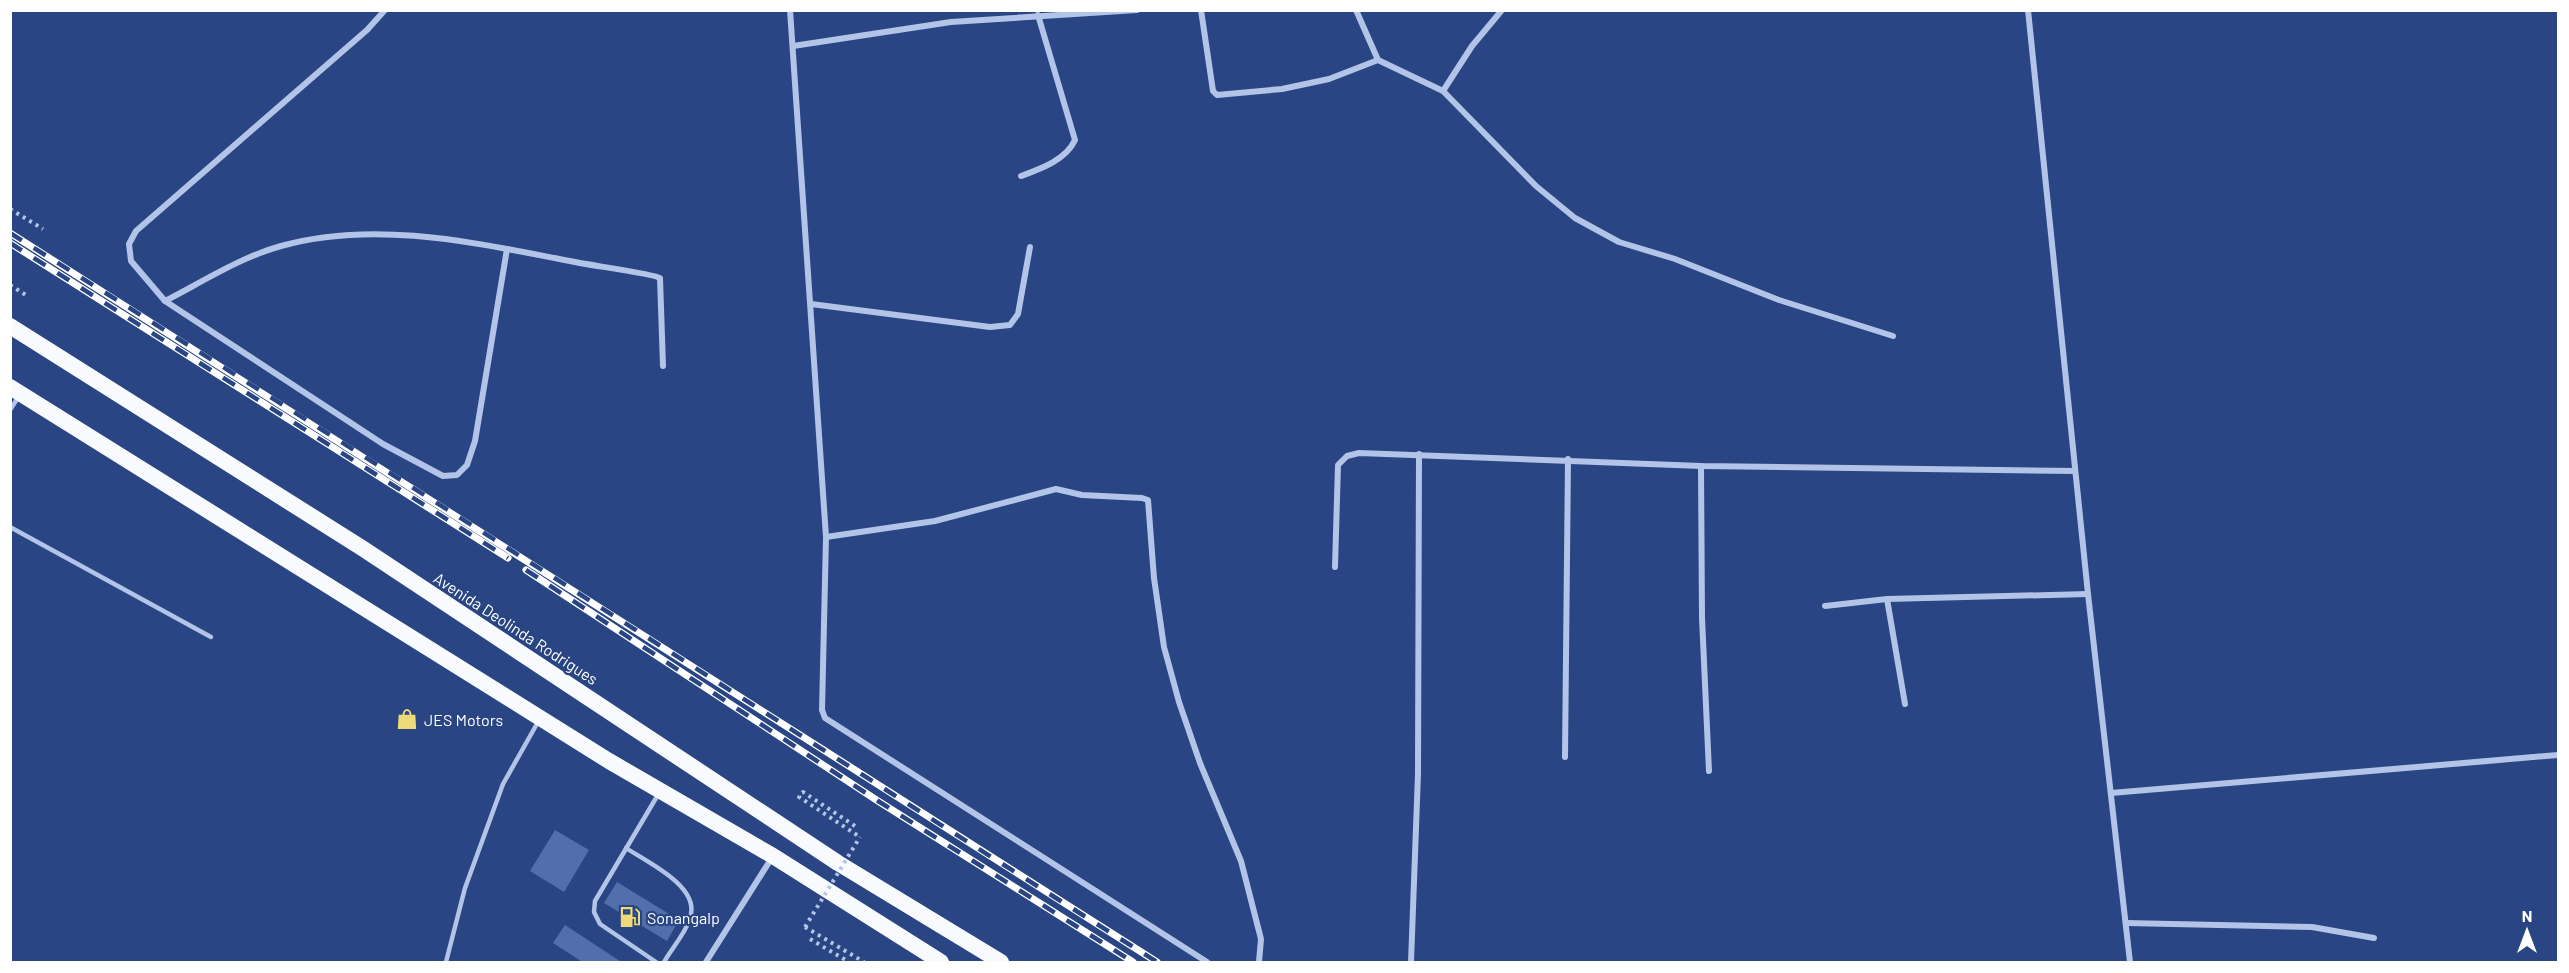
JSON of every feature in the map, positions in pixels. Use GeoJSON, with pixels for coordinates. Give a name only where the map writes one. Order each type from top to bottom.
{"type":"FeatureCollection","features":[{"type":"Feature","properties":{"kind":"highway","name":"Avenida Deolinda Rodrigues"},"geometry":{"type":"LineString","coordinates":[[10,326],[362,548],[838,862],[1001,963]]}},
{"type":"Feature","properties":{"kind":"highway"},"geometry":{"type":"LineString","coordinates":[[16,390],[660,791],[773,856],[941,963]]}},
{"type":"Feature","properties":{"kind":"street"},"geometry":{"type":"LineString","coordinates":[[385,10],[367,30],[136,231],[129,244],[131,261],[165,301],[383,444],[444,476],[457,475],[467,465],[475,441],[507,249]]}},
{"type":"Feature","properties":{"kind":"street"},"geometry":{"type":"LineString","coordinates":[[790,10],[826,537],[822,710],[825,718],[1208,963]]}},
{"type":"Feature","properties":{"kind":"street"},"geometry":{"type":"LineString","coordinates":[[793,46],[940,24],[1038,15],[1137,10]]}},
{"type":"Feature","properties":{"kind":"street"},"geometry":{"type":"LineString","coordinates":[[1201,10],[1213,92],[1217,95],[1282,89],[1329,79],[1378,60]]}},
{"type":"Feature","properties":{"kind":"street"},"geometry":{"type":"LineString","coordinates":[[1356,10],[1378,60],[1443,90],[1536,186],[1575,218],[1619,242],[1675,259],[1779,300],[1893,336]]}},
{"type":"Feature","properties":{"kind":"street"},"geometry":{"type":"LineString","coordinates":[[1443,90],[1472,45],[1502,10]]}},
{"type":"Feature","properties":{"kind":"street"},"geometry":{"type":"LineString","coordinates":[[2028,10],[2088,594],[2130,963]]}},
{"type":"Feature","properties":{"kind":"street"},"geometry":{"type":"LineString","coordinates":[[1021,176],[1045,167],[1071,150],[1075,141],[1038,15]]}},
{"type":"Feature","properties":{"kind":"street"},"geometry":{"type":"LineString","coordinates":[[165,301],[234,265],[279,246],[324,236],[379,234],[456,240],[625,272],[656,274],[660,278],[663,366]]}},
{"type":"Feature","properties":{"kind":"street"},"geometry":{"type":"LineString","coordinates":[[811,304],[990,327],[1010,326],[1018,314],[1030,247]]}},
{"type":"Feature","properties":{"kind":"street"},"geometry":{"type":"LineString","coordinates":[[1335,567],[1338,465],[1347,456],[1359,453],[1568,459],[1701,466],[2076,471]]}},
{"type":"Feature","properties":{"kind":"street"},"geometry":{"type":"LineString","coordinates":[[1411,963],[1418,774],[1419,454]]}},
{"type":"Feature","properties":{"kind":"street"},"geometry":{"type":"LineString","coordinates":[[1565,757],[1568,459]]}},
{"type":"Feature","properties":{"kind":"street"},"geometry":{"type":"LineString","coordinates":[[1701,466],[1702,618],[1709,771]]}},
{"type":"Feature","properties":{"kind":"street"},"geometry":{"type":"LineString","coordinates":[[826,537],[936,521],[1056,489],[1082,495],[1148,500],[1154,578],[1164,647],[1179,702],[1200,763],[1241,861],[1261,939],[1259,963]]}},
{"type":"Feature","properties":{"kind":"street"},"geometry":{"type":"LineString","coordinates":[[1825,606],[1887,599],[2088,594]]}},
{"type":"Feature","properties":{"kind":"street"},"geometry":{"type":"LineString","coordinates":[[1887,599],[1905,704]]}},
{"type":"Feature","properties":{"kind":"street"},"geometry":{"type":"LineString","coordinates":[[2111,793],[2559,754]]}},
{"type":"Feature","properties":{"kind":"street"},"geometry":{"type":"LineString","coordinates":[[706,963],[773,856]]}},
{"type":"Feature","properties":{"kind":"street"},"geometry":{"type":"LineString","coordinates":[[2127,923],[2312,927],[2374,938]]}},
{"type":"Feature","properties":{"kind":"lane"},"geometry":{"type":"LineString","coordinates":[[10,410],[16,390]]}},
{"type":"Feature","properties":{"kind":"lane"},"geometry":{"type":"LineString","coordinates":[[10,528],[212,637]]}},
{"type":"Feature","properties":{"kind":"lane"},"geometry":{"type":"LineString","coordinates":[[446,963],[465,888],[500,794],[541,717]]}},
{"type":"Feature","properties":{"kind":"lane"},"geometry":{"type":"LineString","coordinates":[[656,963],[600,924],[594,912],[595,901],[660,791]]}},
{"type":"Feature","properties":{"kind":"lane"},"geometry":{"type":"LineString","coordinates":[[626,848],[685,887],[692,903],[691,915],[664,963]]}},
{"type":"Feature","properties":{"kind":"path"},"geometry":{"type":"LineString","coordinates":[[10,209],[43,229]]}},
{"type":"Feature","properties":{"kind":"path"},"geometry":{"type":"LineString","coordinates":[[10,285],[30,297]]}},
{"type":"Feature","properties":{"kind":"path"},"geometry":{"type":"LineString","coordinates":[[855,826],[803,792],[799,797],[860,837],[806,927],[864,963]]}},
{"type":"Feature","properties":{"kind":"path"},"geometry":{"type":"LineString","coordinates":[[810,939],[849,963]]}},
{"type":"Feature","properties":{"kind":"building"},"geometry":{"type":"Polygon","coordinates":[[[555,830],[589,850],[564,892],[530,871],[555,830]]]}},
{"type":"Feature","properties":{"kind":"building"},"geometry":{"type":"Polygon","coordinates":[[[617,882],[679,920],[667,941],[604,903],[617,882]]]}},
{"type":"Feature","properties":{"kind":"building"},"geometry":{"type":"Polygon","coordinates":[[[565,925],[623,963],[584,963],[553,943],[565,925]]]}},
{"type":"Feature","properties":{"kind":"railway"},"geometry":{"type":"LineString","coordinates":[[10,233],[1157,962]]}},
{"type":"Feature","properties":{"kind":"railway"},"geometry":{"type":"LineString","coordinates":[[10,243],[508,558]]}},
{"type":"Feature","properties":{"kind":"railway"},"geometry":{"type":"LineString","coordinates":[[526,570],[878,801],[1133,962]]}},
{"type":"Feature","properties":{"kind":"place","name":"JES Motors"},"geometry":{"type":"Point","coordinates":[407,719]}},
{"type":"Feature","properties":{"kind":"place","name":"Sonangalp"},"geometry":{"type":"Point","coordinates":[630,917]}}]}
